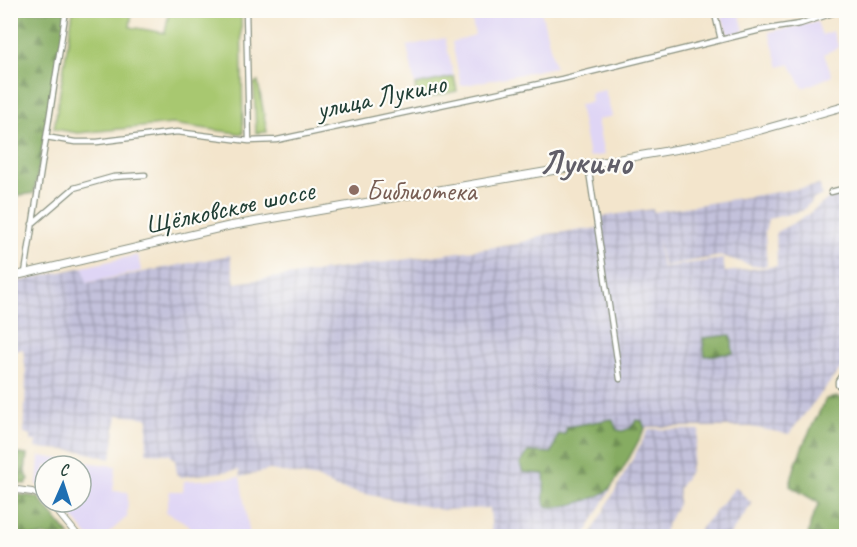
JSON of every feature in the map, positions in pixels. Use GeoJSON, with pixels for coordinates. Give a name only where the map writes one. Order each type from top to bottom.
{"type":"FeatureCollection","features":[{"type":"Feature","properties":{"kind":"main road","name":"Щёлковское шоссе"},"geometry":{"type":"LineString","coordinates":[[10,277],[251,221],[588,165],[716,141],[846,106]]}},
{"type":"Feature","properties":{"kind":"main road"},"geometry":{"type":"LineString","coordinates":[[10,489],[33,492]]}},
{"type":"Feature","properties":{"kind":"main road"},"geometry":{"type":"LineString","coordinates":[[60,514],[78,537]]}},
{"type":"Feature","properties":{"kind":"street"},"geometry":{"type":"LineString","coordinates":[[25,273],[66,10]]}},
{"type":"Feature","properties":{"kind":"street"},"geometry":{"type":"LineString","coordinates":[[246,10],[249,141]]}},
{"type":"Feature","properties":{"kind":"street"},"geometry":{"type":"LineString","coordinates":[[714,10],[724,40]]}},
{"type":"Feature","properties":{"kind":"street","name":"улица Лукино"},"geometry":{"type":"LineString","coordinates":[[46,137],[75,142],[98,142],[177,132],[249,141],[277,140],[564,78],[761,30],[800,24],[842,10]]}},
{"type":"Feature","properties":{"kind":"street"},"geometry":{"type":"LineString","coordinates":[[588,165],[620,380]]}},
{"type":"Feature","properties":{"kind":"street"},"geometry":{"type":"LineString","coordinates":[[32,224],[74,188],[113,177],[145,175]]}},
{"type":"Feature","properties":{"kind":"street"},"geometry":{"type":"LineString","coordinates":[[831,192],[846,188]]}},
{"type":"Feature","properties":{"kind":"street"},"geometry":{"type":"LineString","coordinates":[[846,369],[840,375],[838,385],[846,390]]}},
{"type":"Feature","properties":{"kind":"shaded area"},"geometry":{"type":"Polygon","coordinates":[[[470,11],[541,11],[555,67],[461,86],[452,42],[475,35],[470,11]]]}},
{"type":"Feature","properties":{"kind":"shaded area"},"geometry":{"type":"Polygon","coordinates":[[[720,11],[739,11],[744,31],[728,35],[720,11]]]}},
{"type":"Feature","properties":{"kind":"shaded area"},"geometry":{"type":"Polygon","coordinates":[[[817,22],[822,35],[832,31],[839,47],[824,54],[832,76],[803,88],[790,64],[779,67],[769,32],[817,22]]]}},
{"type":"Feature","properties":{"kind":"shaded area"},"geometry":{"type":"Polygon","coordinates":[[[445,38],[454,77],[415,85],[407,46],[445,38]]]}},
{"type":"Feature","properties":{"kind":"shaded area"},"geometry":{"type":"Polygon","coordinates":[[[605,90],[612,116],[597,120],[604,155],[589,157],[579,105],[591,102],[590,93],[605,90]]]}},
{"type":"Feature","properties":{"kind":"shaded area"},"geometry":{"type":"Polygon","coordinates":[[[820,185],[822,195],[814,199],[802,211],[768,219],[765,232],[767,266],[753,266],[722,256],[663,266],[657,236],[662,267],[723,259],[725,272],[777,266],[776,232],[803,218],[832,196],[846,192],[846,362],[789,434],[750,427],[647,427],[584,536],[492,536],[490,508],[443,510],[336,488],[317,478],[270,470],[240,477],[239,470],[181,477],[177,474],[175,460],[169,454],[146,453],[148,418],[117,415],[111,459],[80,451],[35,448],[36,441],[31,441],[31,435],[24,434],[26,374],[23,349],[11,352],[11,283],[83,267],[87,283],[230,255],[235,283],[517,244],[547,234],[599,228],[598,217],[653,209],[654,212],[820,185]]]}},
{"type":"Feature","properties":{"kind":"shaded area"},"geometry":{"type":"Polygon","coordinates":[[[138,255],[141,271],[86,283],[83,267],[138,255]]]}},
{"type":"Feature","properties":{"kind":"shaded area"},"geometry":{"type":"Polygon","coordinates":[[[649,429],[700,430],[689,473],[679,488],[678,504],[664,531],[670,536],[590,536],[649,429]]]}},
{"type":"Feature","properties":{"kind":"shaded area"},"geometry":{"type":"Polygon","coordinates":[[[93,463],[116,466],[113,491],[128,492],[127,517],[105,536],[88,536],[70,514],[93,514],[93,463]]]}},
{"type":"Feature","properties":{"kind":"shaded area"},"geometry":{"type":"Polygon","coordinates":[[[240,477],[250,536],[197,536],[188,524],[166,512],[170,491],[183,491],[184,481],[240,477]]]}},
{"type":"Feature","properties":{"kind":"shaded area"},"geometry":{"type":"Polygon","coordinates":[[[736,487],[752,504],[729,536],[694,536],[736,487]]]}},
{"type":"Feature","properties":{"kind":"green space"},"geometry":{"type":"Polygon","coordinates":[[[11,11],[68,11],[34,193],[11,197],[11,11]]]}},
{"type":"Feature","properties":{"kind":"green space"},"geometry":{"type":"Polygon","coordinates":[[[73,11],[132,11],[130,27],[165,33],[169,13],[209,15],[241,12],[243,134],[172,124],[78,133],[54,129],[73,11]]]}},
{"type":"Feature","properties":{"kind":"green space"},"geometry":{"type":"Polygon","coordinates":[[[454,77],[457,91],[417,100],[415,85],[454,77]]]}},
{"type":"Feature","properties":{"kind":"green space"},"geometry":{"type":"Polygon","coordinates":[[[258,82],[267,132],[256,133],[254,83],[258,82]]]}},
{"type":"Feature","properties":{"kind":"green space"},"geometry":{"type":"Polygon","coordinates":[[[731,335],[733,353],[705,356],[703,338],[731,335]]]}},
{"type":"Feature","properties":{"kind":"green space"},"geometry":{"type":"Polygon","coordinates":[[[838,397],[846,402],[846,536],[808,536],[811,521],[819,503],[790,486],[800,452],[826,399],[838,397]]]}},
{"type":"Feature","properties":{"kind":"green space"},"geometry":{"type":"Polygon","coordinates":[[[612,419],[617,430],[623,431],[631,428],[636,420],[642,421],[645,429],[612,486],[595,497],[578,503],[545,506],[544,474],[523,472],[520,464],[528,452],[552,453],[558,435],[565,434],[567,427],[612,419]]]}},
{"type":"Feature","properties":{"kind":"green space"},"geometry":{"type":"Polygon","coordinates":[[[11,453],[27,455],[25,472],[29,479],[26,484],[11,483],[11,453]]]}},
{"type":"Feature","properties":{"kind":"green space"},"geometry":{"type":"Polygon","coordinates":[[[11,494],[33,496],[33,514],[52,514],[70,536],[11,536],[11,494]]]}},
{"type":"Feature","properties":{"kind":"place","name":"Библиотека"},"geometry":{"type":"Point","coordinates":[354,190]}},
{"type":"Feature","properties":{"kind":"district","name":"Лукино"},"geometry":{"type":"Point","coordinates":[586,161]}}]}
